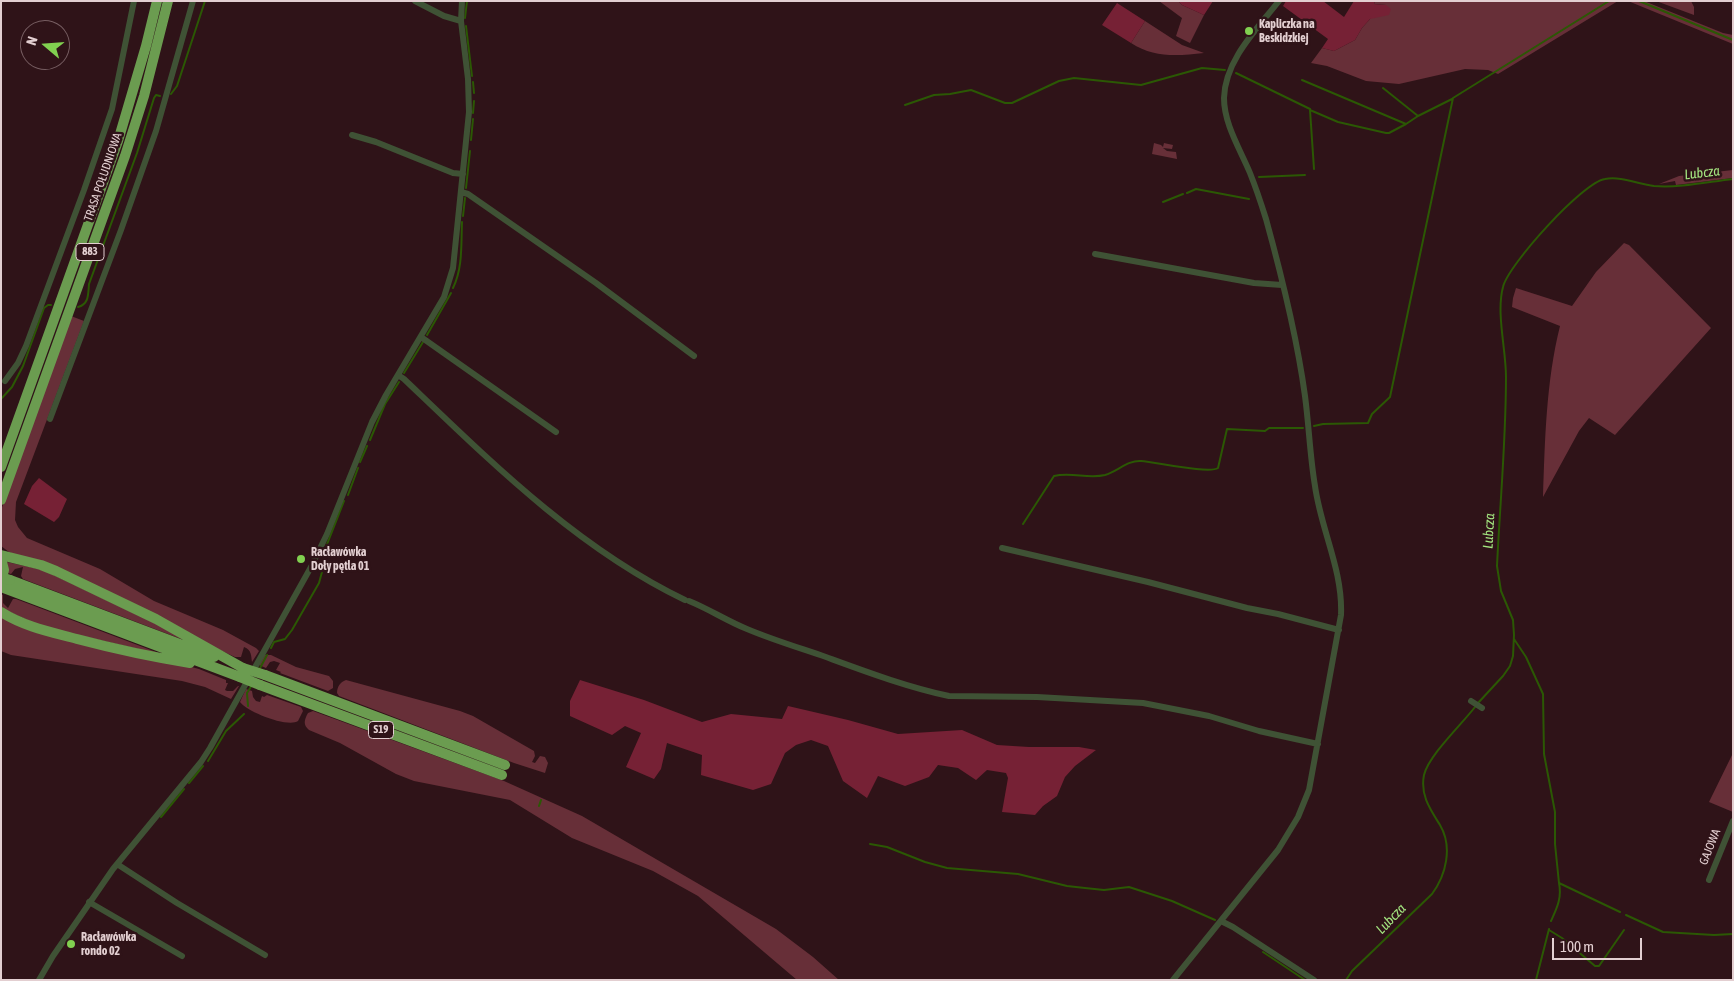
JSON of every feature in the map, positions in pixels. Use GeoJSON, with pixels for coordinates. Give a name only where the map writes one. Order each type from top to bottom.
{"type":"FeatureCollection","features":[{"type":"Feature","properties":{"kind":"highway","name":"TRASA POŁUDNIOWA"},"geometry":{"type":"LineString","coordinates":[[1,467],[118,141],[157,1]]}},
{"type":"Feature","properties":{"kind":"highway","name":"TRASA POŁUDNIOWA"},"geometry":{"type":"LineString","coordinates":[[1,500],[125,156],[149,79],[168,1]]}},
{"type":"Feature","properties":{"kind":"highway"},"geometry":{"type":"LineString","coordinates":[[1,556],[4,583]]}},
{"type":"Feature","properties":{"kind":"highway"},"geometry":{"type":"LineString","coordinates":[[1,556],[41,565],[56,571],[156,619],[242,672]]}},
{"type":"Feature","properties":{"kind":"highway","name":"S19"},"geometry":{"type":"LineString","coordinates":[[4,583],[217,668],[242,672]]}},
{"type":"Feature","properties":{"kind":"highway","name":"S19"},"geometry":{"type":"LineString","coordinates":[[4,583],[503,770]]}},
{"type":"Feature","properties":{"kind":"highway"},"geometry":{"type":"LineString","coordinates":[[1,612],[20,623],[110,648],[217,668]]}},
{"type":"Feature","properties":{"kind":"street"},"geometry":{"type":"LineString","coordinates":[[5,381],[18,363],[26,346],[112,109],[134,1]]}},
{"type":"Feature","properties":{"kind":"street"},"geometry":{"type":"LineString","coordinates":[[50,419],[156,131],[193,1]]}},
{"type":"Feature","properties":{"kind":"street"},"geometry":{"type":"LineString","coordinates":[[415,1],[444,16],[460,21]]}},
{"type":"Feature","properties":{"kind":"street"},"geometry":{"type":"LineString","coordinates":[[39,980],[89,902],[117,864],[200,762],[219,732],[311,567],[327,534],[372,422],[444,297],[452,278],[469,96],[460,21],[462,1]]}},
{"type":"Feature","properties":{"kind":"street"},"geometry":{"type":"LineString","coordinates":[[1173,980],[1278,850],[1298,817],[1308,790],[1318,744],[1342,605],[1339,579],[1320,516],[1314,487],[1302,377],[1274,247],[1259,198],[1231,131],[1225,109],[1224,98],[1227,80],[1238,54],[1279,1]]}},
{"type":"Feature","properties":{"kind":"street"},"geometry":{"type":"LineString","coordinates":[[352,135],[376,142],[453,173],[463,174]]}},
{"type":"Feature","properties":{"kind":"street"},"geometry":{"type":"LineString","coordinates":[[461,192],[468,194],[596,283],[694,356]]}},
{"type":"Feature","properties":{"kind":"street"},"geometry":{"type":"LineString","coordinates":[[1095,254],[1254,283],[1282,285]]}},
{"type":"Feature","properties":{"kind":"street"},"geometry":{"type":"LineString","coordinates":[[421,337],[556,432]]}},
{"type":"Feature","properties":{"kind":"street"},"geometry":{"type":"LineString","coordinates":[[398,375],[526,492],[564,522],[631,570],[665,590],[707,608],[745,629],[905,685],[949,696],[1037,697],[1143,703],[1209,716],[1259,731],[1318,744]]}},
{"type":"Feature","properties":{"kind":"street"},"geometry":{"type":"LineString","coordinates":[[1002,548],[1339,630]]}},
{"type":"Feature","properties":{"kind":"street"},"geometry":{"type":"LineString","coordinates":[[1471,701],[1482,708]]}},
{"type":"Feature","properties":{"kind":"street","name":"GAJOWA"},"geometry":{"type":"LineString","coordinates":[[1709,880],[1733,821]]}},
{"type":"Feature","properties":{"kind":"street"},"geometry":{"type":"LineString","coordinates":[[117,864],[177,903],[265,955]]}},
{"type":"Feature","properties":{"kind":"street"},"geometry":{"type":"LineString","coordinates":[[89,902],[182,956]]}},
{"type":"Feature","properties":{"kind":"street"},"geometry":{"type":"LineString","coordinates":[[1221,921],[1314,980]]}},
{"type":"Feature","properties":{"kind":"shaded area"},"geometry":{"type":"Polygon","coordinates":[[[1159,1],[1178,1],[1182,5],[1204,15],[1190,43],[1176,36],[1182,18],[1159,1]]]}},
{"type":"Feature","properties":{"kind":"shaded area"},"geometry":{"type":"Polygon","coordinates":[[[1178,1],[1213,1],[1204,15],[1182,5],[1178,1]]]}},
{"type":"Feature","properties":{"kind":"shaded area"},"geometry":{"type":"Polygon","coordinates":[[[1286,1],[1323,1],[1344,17],[1354,1],[1375,1],[1374,4],[1386,5],[1391,9],[1389,15],[1370,19],[1355,40],[1334,51],[1322,48],[1328,39],[1283,6],[1286,1]]]}},
{"type":"Feature","properties":{"kind":"shaded area"},"geometry":{"type":"Polygon","coordinates":[[[1375,1],[1618,1],[1498,74],[1488,70],[1465,69],[1399,84],[1366,81],[1327,66],[1311,63],[1322,48],[1334,51],[1355,40],[1362,28],[1386,5],[1374,4],[1375,1]]]}},
{"type":"Feature","properties":{"kind":"shaded area"},"geometry":{"type":"Polygon","coordinates":[[[1628,1],[1644,1],[1723,33],[1733,35],[1733,44],[1628,1]]]}},
{"type":"Feature","properties":{"kind":"shaded area"},"geometry":{"type":"Polygon","coordinates":[[[1656,1],[1691,1],[1694,7],[1694,15],[1656,1]]]}},
{"type":"Feature","properties":{"kind":"shaded area"},"geometry":{"type":"Polygon","coordinates":[[[1117,3],[1145,21],[1131,43],[1102,25],[1117,3]]]}},
{"type":"Feature","properties":{"kind":"shaded area"},"geometry":{"type":"Polygon","coordinates":[[[1145,21],[1182,45],[1204,53],[1166,55],[1140,48],[1131,43],[1145,21]]]}},
{"type":"Feature","properties":{"kind":"shaded area"},"geometry":{"type":"Polygon","coordinates":[[[1154,143],[1163,147],[1164,143],[1173,145],[1172,149],[1163,148],[1167,151],[1176,152],[1177,159],[1152,154],[1154,143]]]}},
{"type":"Feature","properties":{"kind":"shaded area"},"geometry":{"type":"Polygon","coordinates":[[[1733,170],[1733,178],[1676,185],[1675,181],[1659,184],[1679,176],[1733,170]]]}},
{"type":"Feature","properties":{"kind":"shaded area"},"geometry":{"type":"Polygon","coordinates":[[[1624,243],[1629,245],[1711,328],[1615,435],[1589,418],[1579,431],[1543,497],[1549,390],[1560,326],[1512,307],[1516,288],[1572,306],[1596,272],[1624,243]]]}},
{"type":"Feature","properties":{"kind":"shaded area"},"geometry":{"type":"Polygon","coordinates":[[[71,316],[84,321],[16,502],[15,520],[18,527],[27,538],[100,569],[154,601],[223,630],[256,648],[259,651],[252,662],[250,651],[247,648],[244,647],[241,657],[235,657],[9,552],[1,546],[1,510],[71,316]]]}},
{"type":"Feature","properties":{"kind":"shaded area"},"geometry":{"type":"Polygon","coordinates":[[[39,478],[67,499],[59,517],[54,522],[24,504],[32,486],[39,478]]]}},
{"type":"Feature","properties":{"kind":"shaded area"},"geometry":{"type":"Polygon","coordinates":[[[7,562],[43,570],[182,636],[184,640],[23,579],[21,576],[23,567],[15,569],[11,574],[8,573],[7,562]]]}},
{"type":"Feature","properties":{"kind":"shaded area"},"geometry":{"type":"Polygon","coordinates":[[[1,594],[3,595],[3,603],[8,608],[13,599],[16,599],[164,655],[43,627],[1,608],[1,594]]]}},
{"type":"Feature","properties":{"kind":"shaded area"},"geometry":{"type":"Polygon","coordinates":[[[1,616],[199,669],[226,680],[226,683],[228,683],[225,690],[227,691],[233,691],[239,686],[231,699],[205,687],[182,681],[11,655],[1,651],[1,616]]]}},
{"type":"Feature","properties":{"kind":"shaded area"},"geometry":{"type":"Polygon","coordinates":[[[265,655],[271,655],[296,667],[329,676],[333,681],[333,688],[328,691],[280,673],[276,670],[280,663],[274,661],[270,662],[266,668],[259,665],[265,655]]]}},
{"type":"Feature","properties":{"kind":"shaded area"},"geometry":{"type":"Polygon","coordinates":[[[346,680],[473,716],[534,751],[535,756],[532,762],[535,763],[540,756],[545,757],[548,763],[545,773],[339,696],[337,693],[338,687],[346,680]]]}},
{"type":"Feature","properties":{"kind":"shaded area"},"geometry":{"type":"Polygon","coordinates":[[[580,680],[644,700],[702,722],[731,714],[782,719],[788,706],[898,734],[962,730],[997,745],[1079,747],[1096,750],[1075,766],[1065,777],[1057,796],[1043,806],[1035,815],[1002,812],[1008,778],[1006,773],[987,770],[976,780],[958,768],[938,765],[929,777],[905,786],[878,776],[867,798],[843,781],[828,746],[811,740],[796,745],[785,753],[771,784],[753,790],[701,775],[702,755],[667,743],[661,769],[654,779],[626,767],[641,733],[625,726],[612,735],[570,716],[570,701],[580,680]]]}},
{"type":"Feature","properties":{"kind":"shaded area"},"geometry":{"type":"Polygon","coordinates":[[[246,689],[252,691],[256,701],[260,702],[262,696],[267,695],[301,707],[303,711],[298,721],[293,723],[268,718],[240,702],[246,689]]]}},
{"type":"Feature","properties":{"kind":"shaded area"},"geometry":{"type":"Polygon","coordinates":[[[313,711],[504,781],[582,816],[776,929],[813,957],[839,980],[797,980],[698,896],[653,871],[572,838],[510,800],[414,781],[396,774],[340,743],[309,730],[305,720],[308,713],[313,711]]]}},
{"type":"Feature","properties":{"kind":"shaded area"},"geometry":{"type":"Polygon","coordinates":[[[1733,753],[1733,812],[1709,802],[1733,753]]]}},
{"type":"Feature","properties":{"kind":"waterway"},"geometry":{"type":"LineString","coordinates":[[171,94],[177,86],[205,1]]}},
{"type":"Feature","properties":{"kind":"waterway"},"geometry":{"type":"LineString","coordinates":[[465,18],[467,1]]}},
{"type":"Feature","properties":{"kind":"waterway"},"geometry":{"type":"LineString","coordinates":[[1314,426],[1368,423],[1372,414],[1390,397],[1453,98],[1609,1]]}},
{"type":"Feature","properties":{"kind":"waterway"},"geometry":{"type":"LineString","coordinates":[[1639,1],[1733,40]]}},
{"type":"Feature","properties":{"kind":"waterway"},"geometry":{"type":"LineString","coordinates":[[466,26],[472,76]]}},
{"type":"Feature","properties":{"kind":"waterway"},"geometry":{"type":"LineString","coordinates":[[905,105],[934,95],[971,90],[1005,103],[1012,103],[1059,81],[1074,78],[1141,85],[1202,68],[1225,70]]}},
{"type":"Feature","properties":{"kind":"waterway"},"geometry":{"type":"LineString","coordinates":[[1236,73],[1310,109]]}},
{"type":"Feature","properties":{"kind":"waterway"},"geometry":{"type":"LineString","coordinates":[[1302,80],[1406,124],[1418,116]]}},
{"type":"Feature","properties":{"kind":"waterway"},"geometry":{"type":"LineString","coordinates":[[473,82],[474,93]]}},
{"type":"Feature","properties":{"kind":"waterway"},"geometry":{"type":"LineString","coordinates":[[1383,88],[1418,116],[1452,99]]}},
{"type":"Feature","properties":{"kind":"waterway"},"geometry":{"type":"LineString","coordinates":[[78,307],[82,306],[86,301],[89,284],[137,153],[154,98],[156,95],[160,96]]}},
{"type":"Feature","properties":{"kind":"waterway"},"geometry":{"type":"LineString","coordinates":[[473,113],[474,101]]}},
{"type":"Feature","properties":{"kind":"waterway"},"geometry":{"type":"LineString","coordinates":[[1314,169],[1310,110],[1338,122],[1386,133],[1406,124]]}},
{"type":"Feature","properties":{"kind":"waterway"},"geometry":{"type":"LineString","coordinates":[[471,140],[473,119]]}},
{"type":"Feature","properties":{"kind":"waterway"},"geometry":{"type":"LineString","coordinates":[[466,188],[470,151]]}},
{"type":"Feature","properties":{"kind":"waterway"},"geometry":{"type":"LineString","coordinates":[[1259,177],[1305,175]]}},
{"type":"Feature","properties":{"kind":"waterway","name":"Lubcza"},"geometry":{"type":"LineString","coordinates":[[1478,703],[1503,676],[1510,666],[1513,656],[1513,620],[1501,591],[1497,566],[1506,401],[1506,366],[1501,297],[1508,276],[1532,244],[1564,209],[1580,194],[1605,179],[1611,178],[1654,186],[1684,185],[1733,179]]}},
{"type":"Feature","properties":{"kind":"waterway"},"geometry":{"type":"LineString","coordinates":[[1187,193],[1196,189],[1249,199]]}},
{"type":"Feature","properties":{"kind":"waterway"},"geometry":{"type":"LineString","coordinates":[[1163,202],[1183,194]]}},
{"type":"Feature","properties":{"kind":"waterway"},"geometry":{"type":"LineString","coordinates":[[463,216],[465,198]]}},
{"type":"Feature","properties":{"kind":"waterway"},"geometry":{"type":"LineString","coordinates":[[453,288],[460,264],[462,222]]}},
{"type":"Feature","properties":{"kind":"waterway"},"geometry":{"type":"LineString","coordinates":[[427,335],[451,293]]}},
{"type":"Feature","properties":{"kind":"waterway"},"geometry":{"type":"LineString","coordinates":[[1,399],[12,387],[23,366],[44,308],[51,305]]}},
{"type":"Feature","properties":{"kind":"waterway"},"geometry":{"type":"LineString","coordinates":[[404,373],[423,342]]}},
{"type":"Feature","properties":{"kind":"waterway"},"geometry":{"type":"LineString","coordinates":[[370,440],[385,404],[399,382]]}},
{"type":"Feature","properties":{"kind":"waterway"},"geometry":{"type":"LineString","coordinates":[[1023,524],[1054,476],[1105,475],[1136,461],[1194,469],[1213,469],[1218,468],[1227,429],[1265,431],[1269,428],[1303,428]]}},
{"type":"Feature","properties":{"kind":"waterway"},"geometry":{"type":"LineString","coordinates":[[360,462],[367,446]]}},
{"type":"Feature","properties":{"kind":"waterway"},"geometry":{"type":"LineString","coordinates":[[348,495],[358,468]]}},
{"type":"Feature","properties":{"kind":"waterway"},"geometry":{"type":"LineString","coordinates":[[271,648],[274,642],[285,639],[292,630],[319,583],[324,552],[344,501]]}},
{"type":"Feature","properties":{"kind":"waterway"},"geometry":{"type":"LineString","coordinates":[[1514,639],[1526,657],[1543,694],[1544,754],[1555,812],[1555,844],[1559,883],[1620,912]]}},
{"type":"Feature","properties":{"kind":"waterway"},"geometry":{"type":"LineString","coordinates":[[259,670],[267,655]]}},
{"type":"Feature","properties":{"kind":"waterway"},"geometry":{"type":"LineString","coordinates":[[248,706],[247,693],[252,685]]}},
{"type":"Feature","properties":{"kind":"waterway","name":"Lubcza"},"geometry":{"type":"LineString","coordinates":[[1346,980],[1352,971],[1432,894],[1441,878],[1446,861],[1446,842],[1440,825],[1429,807],[1423,789],[1424,775],[1432,758],[1475,707]]}},
{"type":"Feature","properties":{"kind":"waterway"},"geometry":{"type":"LineString","coordinates":[[208,761],[226,731],[244,714]]}},
{"type":"Feature","properties":{"kind":"waterway"},"geometry":{"type":"LineString","coordinates":[[189,783],[203,766]]}},
{"type":"Feature","properties":{"kind":"waterway"},"geometry":{"type":"LineString","coordinates":[[161,817],[184,789]]}},
{"type":"Feature","properties":{"kind":"waterway"},"geometry":{"type":"LineString","coordinates":[[539,806],[541,800]]}},
{"type":"Feature","properties":{"kind":"waterway"},"geometry":{"type":"LineString","coordinates":[[870,844],[887,847],[925,862],[947,868],[1018,874],[1067,886],[1104,890],[1129,887],[1172,901],[1215,920]]}},
{"type":"Feature","properties":{"kind":"waterway"},"geometry":{"type":"LineString","coordinates":[[1551,921],[1559,898],[1559,883]]}},
{"type":"Feature","properties":{"kind":"waterway"},"geometry":{"type":"LineString","coordinates":[[1626,915],[1663,932],[1714,935],[1733,934]]}},
{"type":"Feature","properties":{"kind":"waterway"},"geometry":{"type":"LineString","coordinates":[[1536,980],[1549,929]]}},
{"type":"Feature","properties":{"kind":"waterway"},"geometry":{"type":"LineString","coordinates":[[1549,930],[1562,938],[1595,966],[1599,966],[1624,930]]}},
{"type":"Feature","properties":{"kind":"waterway"},"geometry":{"type":"LineString","coordinates":[[1263,952],[1305,980]]}},
{"type":"Feature","properties":{"kind":"place","name":"Kapliczka na Beskidzkiej"},"geometry":{"type":"Point","coordinates":[1249,31]}},
{"type":"Feature","properties":{"kind":"place","name":"Racławówka Doły pętla 01"},"geometry":{"type":"Point","coordinates":[301,559]}},
{"type":"Feature","properties":{"kind":"place","name":"Racławówka rondo 02"},"geometry":{"type":"Point","coordinates":[71,944]}}]}
